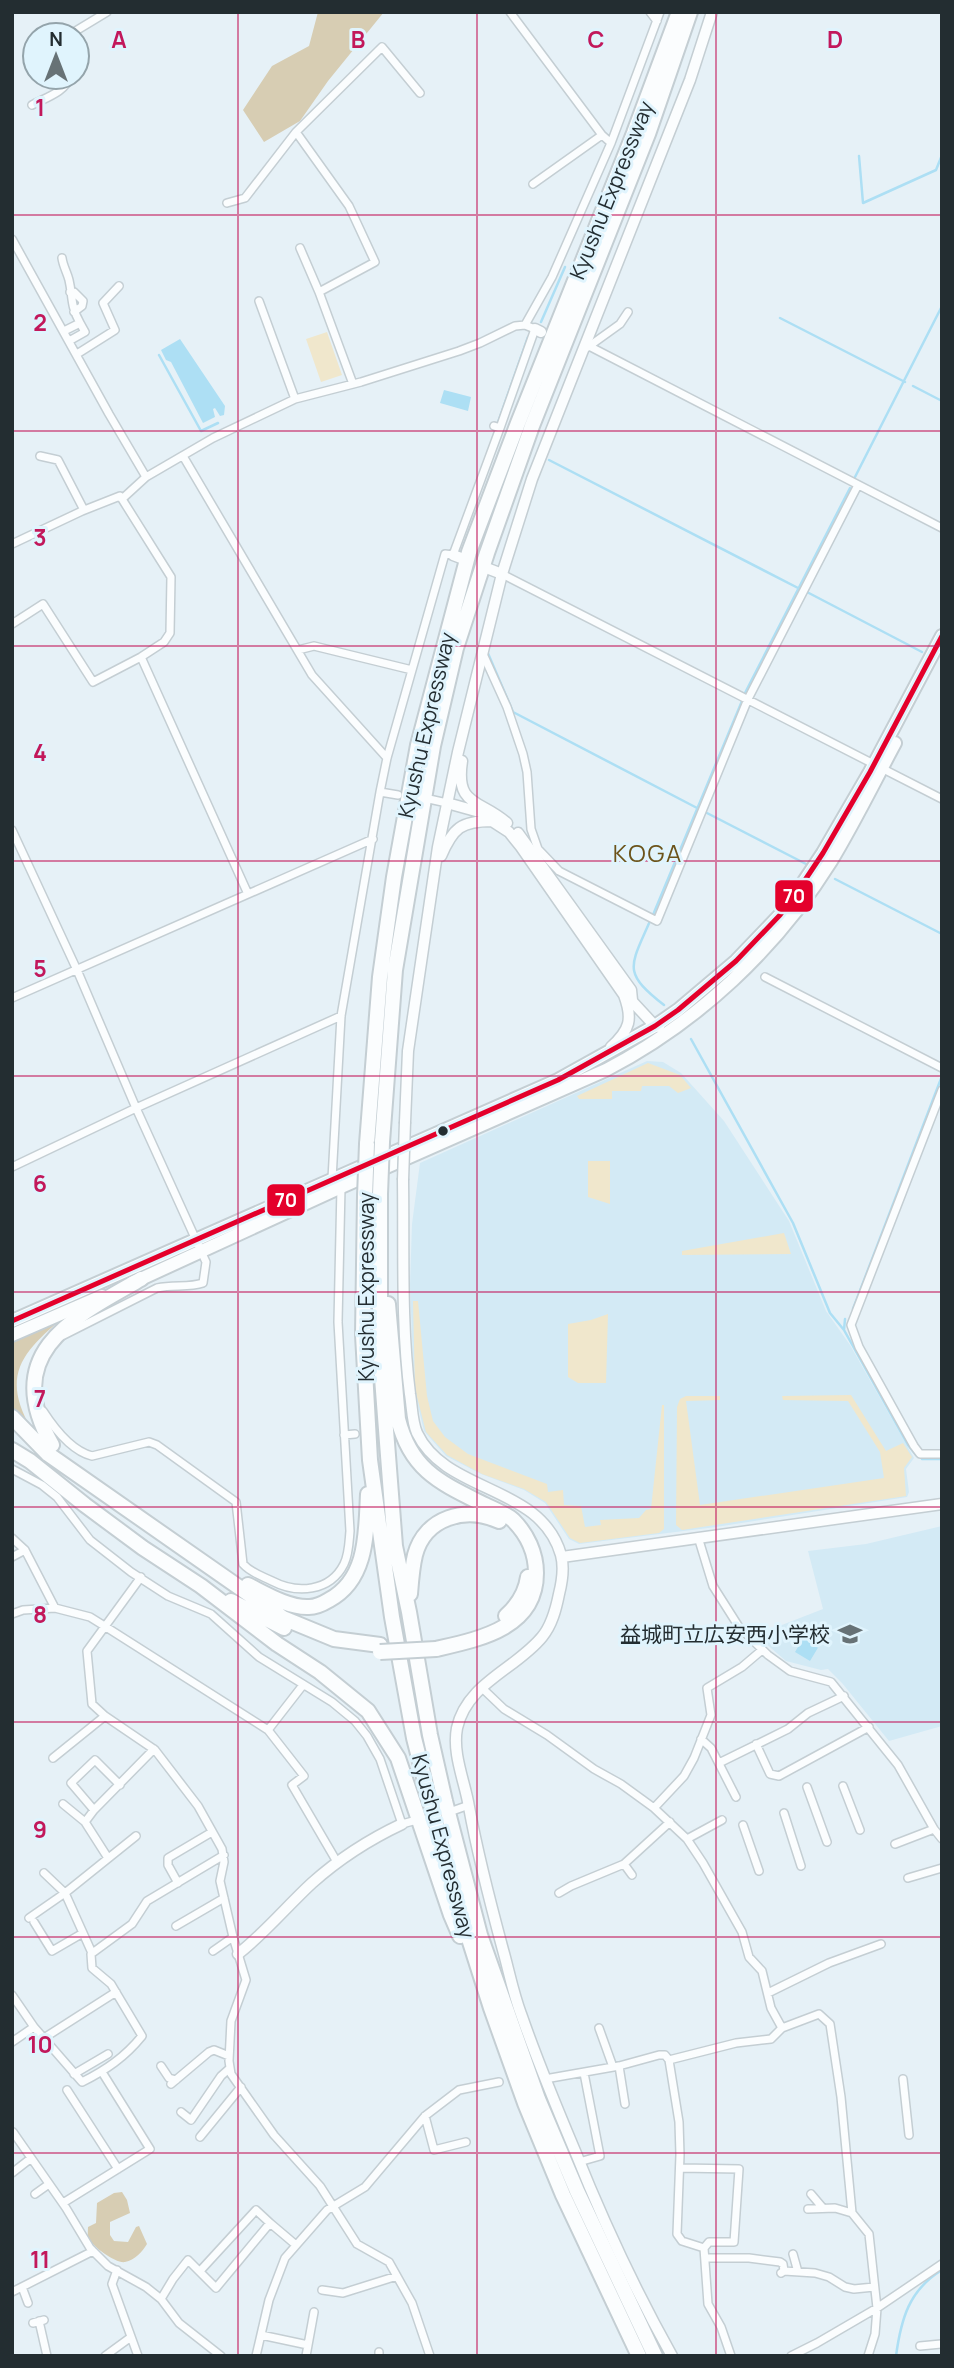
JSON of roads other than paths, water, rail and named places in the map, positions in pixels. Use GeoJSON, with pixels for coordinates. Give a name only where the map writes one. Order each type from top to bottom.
{"type":"FeatureCollection","features":[{"type":"Feature","properties":{"kind":"highway","name":"Kyushu Expressway"},"geometry":{"type":"LineString","coordinates":[[655,2356],[538,2099],[492,1970],[463,1874],[445,1801],[430,1735],[396,1546],[380,1352],[380,1194],[374,1143],[380,977],[394,877],[418,745],[469,552],[679,12]]}},
{"type":"Feature","properties":{"kind":"highway","name":"Kyushu Expressway"},"geometry":{"type":"LineString","coordinates":[[639,2356],[563,2195],[525,2103],[450,1879],[414,1738],[392,1617],[370,1460],[363,1335],[365,1196],[395,970],[433,746],[456,648],[486,552],[518,464],[648,134],[690,12]]}},
{"type":"Feature","properties":{"kind":"highway"},"geometry":{"type":"LineString","coordinates":[[201,1586],[300,1635],[333,1645],[380,1649],[475,1640],[518,1618],[529,1605],[536,1586],[536,1565],[527,1537],[512,1519],[444,1486],[414,1458],[402,1436],[396,1401],[380,1194]]}},
{"type":"Feature","properties":{"kind":"highway"},"geometry":{"type":"LineString","coordinates":[[27,1354],[33,1346],[65,1322],[141,1279]]}},
{"type":"Feature","properties":{"kind":"highway"},"geometry":{"type":"LineString","coordinates":[[21,1400],[35,1426],[49,1443],[97,1489]]}},
{"type":"Feature","properties":{"kind":"highway"},"geometry":{"type":"LineString","coordinates":[[12,1417],[48,1454],[283,1618],[334,1639],[380,1649]]}},
{"type":"Feature","properties":{"kind":"highway"},"geometry":{"type":"LineString","coordinates":[[12,1427],[85,1505]]}},
{"type":"Feature","properties":{"kind":"highway"},"geometry":{"type":"LineString","coordinates":[[12,1450],[277,1644],[320,1672],[368,1711],[398,1758],[451,1915],[491,2008]]}},
{"type":"Feature","properties":{"kind":"highway"},"geometry":{"type":"LineString","coordinates":[[212,1569],[290,1604],[309,1607],[322,1604],[340,1594],[354,1576],[363,1557],[370,1460]]}},
{"type":"Feature","properties":{"kind":"highway"},"geometry":{"type":"LineString","coordinates":[[409,1612],[415,1556],[420,1543],[433,1525],[457,1515],[478,1514],[501,1522],[513,1532],[523,1549],[528,1574],[526,1587],[515,1606],[500,1620],[480,1630],[436,1645]]}},
{"type":"Feature","properties":{"kind":"main road"},"geometry":{"type":"LineString","coordinates":[[336,1183],[545,1098],[639,1053],[674,1029],[748,968],[787,924],[831,860],[942,636]]}},
{"type":"Feature","properties":{"kind":"main road"},"geometry":{"type":"LineString","coordinates":[[12,1321],[198,1245],[336,1183],[558,1080],[655,1026],[707,987],[780,915],[878,766],[942,652]]}},
{"type":"Feature","properties":{"kind":"main road"},"geometry":{"type":"LineString","coordinates":[[12,1335],[141,1279],[198,1245]]}},
{"type":"Feature","properties":{"kind":"street"},"geometry":{"type":"LineString","coordinates":[[91,22],[107,12]]}},
{"type":"Feature","properties":{"kind":"street"},"geometry":{"type":"LineString","coordinates":[[510,12],[602,135],[611,143]]}},
{"type":"Feature","properties":{"kind":"street"},"geometry":{"type":"LineString","coordinates":[[650,12],[657,21]]}},
{"type":"Feature","properties":{"kind":"street"},"geometry":{"type":"LineString","coordinates":[[12,830],[206,1262],[203,1283],[192,1286],[171,1284],[157,1288],[62,1336],[40,1363],[33,1382],[37,1401],[44,1414],[63,1436],[84,1454],[92,1456],[149,1442],[157,1445],[236,1502],[243,1564],[248,1569],[281,1587],[298,1590],[317,1587],[333,1579],[344,1564],[350,1531],[338,1322],[336,1183],[341,1016],[387,758],[445,554],[457,556],[497,427],[552,278],[611,143],[660,12]]}},
{"type":"Feature","properties":{"kind":"street"},"geometry":{"type":"LineString","coordinates":[[672,2356],[649,2315],[579,2162],[545,2079],[520,2011],[475,1845],[458,1758],[457,1728],[469,1701],[481,1688],[518,1661],[544,1636],[555,1613],[560,1590],[562,1557],[547,1527],[524,1505],[455,1472],[412,1434],[403,1180],[408,1051],[447,803],[481,651],[532,479],[690,80],[712,12]]}},
{"type":"Feature","properties":{"kind":"street"},"geometry":{"type":"LineString","coordinates":[[227,203],[245,198],[296,132],[382,47],[420,93]]}},
{"type":"Feature","properties":{"kind":"street"},"geometry":{"type":"LineString","coordinates":[[32,105],[58,91]]}},
{"type":"Feature","properties":{"kind":"street"},"geometry":{"type":"LineString","coordinates":[[296,132],[349,206],[375,261],[319,292]]}},
{"type":"Feature","properties":{"kind":"street"},"geometry":{"type":"LineString","coordinates":[[533,184],[602,135]]}},
{"type":"Feature","properties":{"kind":"street"},"geometry":{"type":"LineString","coordinates":[[12,239],[146,477]]}},
{"type":"Feature","properties":{"kind":"street"},"geometry":{"type":"LineString","coordinates":[[300,248],[353,384]]}},
{"type":"Feature","properties":{"kind":"street"},"geometry":{"type":"LineString","coordinates":[[62,258],[70,282],[74,312],[85,332],[69,341]]}},
{"type":"Feature","properties":{"kind":"street"},"geometry":{"type":"LineString","coordinates":[[77,354],[115,330],[103,303],[119,286]]}},
{"type":"Feature","properties":{"kind":"street"},"geometry":{"type":"LineString","coordinates":[[259,301],[295,400]]}},
{"type":"Feature","properties":{"kind":"street"},"geometry":{"type":"LineString","coordinates":[[585,346],[620,324],[628,312]]}},
{"type":"Feature","properties":{"kind":"street"},"geometry":{"type":"LineString","coordinates":[[64,331],[80,323]]}},
{"type":"Feature","properties":{"kind":"street"},"geometry":{"type":"LineString","coordinates":[[122,499],[146,477],[213,438],[295,400],[459,351],[515,326],[534,329]]}},
{"type":"Feature","properties":{"kind":"street"},"geometry":{"type":"LineString","coordinates":[[572,342],[585,346],[942,528]]}},
{"type":"Feature","properties":{"kind":"street"},"geometry":{"type":"LineString","coordinates":[[40,456],[58,460],[84,510]]}},
{"type":"Feature","properties":{"kind":"street"},"geometry":{"type":"LineString","coordinates":[[183,456],[312,675],[387,758]]}},
{"type":"Feature","properties":{"kind":"street"},"geometry":{"type":"LineString","coordinates":[[481,651],[507,707],[523,754],[531,829],[538,849],[559,871],[657,921],[748,699],[858,485]]}},
{"type":"Feature","properties":{"kind":"street"},"geometry":{"type":"LineString","coordinates":[[12,544],[120,496],[171,577],[170,633],[164,642],[93,682],[43,604],[12,624]]}},
{"type":"Feature","properties":{"kind":"street"},"geometry":{"type":"LineString","coordinates":[[489,569],[942,799]]}},
{"type":"Feature","properties":{"kind":"street"},"geometry":{"type":"LineString","coordinates":[[298,650],[314,646],[412,670]]}},
{"type":"Feature","properties":{"kind":"street"},"geometry":{"type":"LineString","coordinates":[[141,657],[248,894]]}},
{"type":"Feature","properties":{"kind":"street"},"geometry":{"type":"LineString","coordinates":[[466,718],[460,782],[467,797],[530,847],[631,990],[625,1034],[612,1046],[569,1070],[558,1080]]}},
{"type":"Feature","properties":{"kind":"street"},"geometry":{"type":"LineString","coordinates":[[380,792],[398,795]]}},
{"type":"Feature","properties":{"kind":"street"},"geometry":{"type":"LineString","coordinates":[[429,799],[493,818]]}},
{"type":"Feature","properties":{"kind":"street"},"geometry":{"type":"LineString","coordinates":[[435,869],[445,846],[460,826],[493,818]]}},
{"type":"Feature","properties":{"kind":"street"},"geometry":{"type":"LineString","coordinates":[[12,998],[373,839]]}},
{"type":"Feature","properties":{"kind":"street"},"geometry":{"type":"LineString","coordinates":[[765,977],[942,1068]]}},
{"type":"Feature","properties":{"kind":"street"},"geometry":{"type":"LineString","coordinates":[[628,997],[655,1026],[674,1029]]}},
{"type":"Feature","properties":{"kind":"street"},"geometry":{"type":"LineString","coordinates":[[12,1167],[341,1016]]}},
{"type":"Feature","properties":{"kind":"street"},"geometry":{"type":"LineString","coordinates":[[639,1053],[650,1039],[655,1026]]}},
{"type":"Feature","properties":{"kind":"street"},"geometry":{"type":"LineString","coordinates":[[942,1090],[851,1325],[859,1347],[914,1446],[920,1454],[942,1454]]}},
{"type":"Feature","properties":{"kind":"street"},"geometry":{"type":"LineString","coordinates":[[344,1435],[355,1434]]}},
{"type":"Feature","properties":{"kind":"street"},"geometry":{"type":"LineString","coordinates":[[13,1471],[42,1485],[57,1497],[90,1540],[141,1577],[168,1596],[211,1614],[259,1657],[340,1708],[367,1736],[388,1779],[407,1822],[367,1840],[337,1862],[263,1934],[238,1954]]}},
{"type":"Feature","properties":{"kind":"street"},"geometry":{"type":"LineString","coordinates":[[562,1557],[942,1504]]}},
{"type":"Feature","properties":{"kind":"street"},"geometry":{"type":"LineString","coordinates":[[698,1537],[713,1586],[739,1627],[762,1650],[790,1671],[831,1682],[898,1765],[942,1839]]}},
{"type":"Feature","properties":{"kind":"street"},"geometry":{"type":"LineString","coordinates":[[12,1538],[25,1550],[54,1608]]}},
{"type":"Feature","properties":{"kind":"street"},"geometry":{"type":"LineString","coordinates":[[12,1557],[25,1550]]}},
{"type":"Feature","properties":{"kind":"street"},"geometry":{"type":"LineString","coordinates":[[141,1577],[87,1651],[92,1704],[154,1749],[198,1806],[224,1855],[220,1881],[246,1980],[233,2012],[229,2056],[231,2074],[274,2135],[335,2206],[357,2244],[389,2262],[412,2303],[430,2356]]}},
{"type":"Feature","properties":{"kind":"street"},"geometry":{"type":"LineString","coordinates":[[12,1614],[23,1610],[54,1608],[90,1617],[268,1730],[304,1776],[292,1785],[337,1862]]}},
{"type":"Feature","properties":{"kind":"street"},"geometry":{"type":"LineString","coordinates":[[654,1808],[684,1776],[694,1758],[711,1715],[707,1688],[762,1650]]}},
{"type":"Feature","properties":{"kind":"street"},"geometry":{"type":"LineString","coordinates":[[268,1730],[303,1685]]}},
{"type":"Feature","properties":{"kind":"street"},"geometry":{"type":"LineString","coordinates":[[481,1688],[505,1709],[654,1808],[687,1839],[742,1932],[750,1957],[762,1971],[772,2008],[782,2028]]}},
{"type":"Feature","properties":{"kind":"street"},"geometry":{"type":"LineString","coordinates":[[719,1763],[788,1729],[808,1713],[844,1696]]}},
{"type":"Feature","properties":{"kind":"street"},"geometry":{"type":"LineString","coordinates":[[53,1758],[105,1716]]}},
{"type":"Feature","properties":{"kind":"street"},"geometry":{"type":"LineString","coordinates":[[756,1744],[773,1777],[869,1727]]}},
{"type":"Feature","properties":{"kind":"street"},"geometry":{"type":"LineString","coordinates":[[701,1739],[710,1748],[736,1797]]}},
{"type":"Feature","properties":{"kind":"street"},"geometry":{"type":"LineString","coordinates":[[85,1822],[154,1749]]}},
{"type":"Feature","properties":{"kind":"street"},"geometry":{"type":"LineString","coordinates":[[94,1810],[71,1783],[95,1760],[120,1785]]}},
{"type":"Feature","properties":{"kind":"street"},"geometry":{"type":"LineString","coordinates":[[844,1786],[860,1830]]}},
{"type":"Feature","properties":{"kind":"street"},"geometry":{"type":"LineString","coordinates":[[807,1787],[827,1842]]}},
{"type":"Feature","properties":{"kind":"street"},"geometry":{"type":"LineString","coordinates":[[63,1804],[85,1822],[108,1858]]}},
{"type":"Feature","properties":{"kind":"street"},"geometry":{"type":"LineString","coordinates":[[455,1810],[469,1805]]}},
{"type":"Feature","properties":{"kind":"street"},"geometry":{"type":"LineString","coordinates":[[784,1813],[801,1866]]}},
{"type":"Feature","properties":{"kind":"street"},"geometry":{"type":"LineString","coordinates":[[687,1839],[722,1820]]}},
{"type":"Feature","properties":{"kind":"street"},"geometry":{"type":"LineString","coordinates":[[559,1893],[624,1864],[670,1822]]}},
{"type":"Feature","properties":{"kind":"street"},"geometry":{"type":"LineString","coordinates":[[743,1825],[759,1871]]}},
{"type":"Feature","properties":{"kind":"street"},"geometry":{"type":"LineString","coordinates":[[895,1844],[934,1829]]}},
{"type":"Feature","properties":{"kind":"street"},"geometry":{"type":"LineString","coordinates":[[178,1883],[168,1865],[168,1858],[212,1832]]}},
{"type":"Feature","properties":{"kind":"street"},"geometry":{"type":"LineString","coordinates":[[83,1933],[55,1955],[31,1920],[136,1836]]}},
{"type":"Feature","properties":{"kind":"street"},"geometry":{"type":"LineString","coordinates":[[92,1953],[132,1924],[147,1901],[224,1855]]}},
{"type":"Feature","properties":{"kind":"street"},"geometry":{"type":"LineString","coordinates":[[624,1864],[632,1875]]}},
{"type":"Feature","properties":{"kind":"street"},"geometry":{"type":"LineString","coordinates":[[908,1878],[942,1868]]}},
{"type":"Feature","properties":{"kind":"street"},"geometry":{"type":"LineString","coordinates":[[12,1995],[34,2027],[82,2082],[126,2055],[142,2036],[111,1984],[92,1968],[92,1953],[65,1893],[44,1873]]}},
{"type":"Feature","properties":{"kind":"street"},"geometry":{"type":"LineString","coordinates":[[176,1926],[224,1898]]}},
{"type":"Feature","properties":{"kind":"street"},"geometry":{"type":"LineString","coordinates":[[213,1951],[233,1937]]}},
{"type":"Feature","properties":{"kind":"street"},"geometry":{"type":"LineString","coordinates":[[768,1993],[829,1963],[881,1944]]}},
{"type":"Feature","properties":{"kind":"street"},"geometry":{"type":"LineString","coordinates":[[44,2038],[116,1992]]}},
{"type":"Feature","properties":{"kind":"street"},"geometry":{"type":"LineString","coordinates":[[669,2060],[736,2043],[771,2039],[782,2028],[819,2014],[831,2024],[852,2213]]}},
{"type":"Feature","properties":{"kind":"street"},"geometry":{"type":"LineString","coordinates":[[12,2042],[34,2027]]}},
{"type":"Feature","properties":{"kind":"street"},"geometry":{"type":"LineString","coordinates":[[599,2028],[616,2067],[625,2104]]}},
{"type":"Feature","properties":{"kind":"street"},"geometry":{"type":"LineString","coordinates":[[161,2066],[174,2082],[209,2052],[214,2050],[229,2056]]}},
{"type":"Feature","properties":{"kind":"street"},"geometry":{"type":"LineString","coordinates":[[74,2074],[108,2053]]}},
{"type":"Feature","properties":{"kind":"street"},"geometry":{"type":"LineString","coordinates":[[545,2079],[616,2067],[659,2054],[665,2055],[669,2060],[679,2122],[677,2234],[682,2241],[704,2248]]}},
{"type":"Feature","properties":{"kind":"street"},"geometry":{"type":"LineString","coordinates":[[181,2112],[191,2120],[221,2076],[230,2068]]}},
{"type":"Feature","properties":{"kind":"street"},"geometry":{"type":"LineString","coordinates":[[63,2203],[150,2149],[102,2072]]}},
{"type":"Feature","properties":{"kind":"street"},"geometry":{"type":"LineString","coordinates":[[579,2162],[600,2156],[584,2073]]}},
{"type":"Feature","properties":{"kind":"street"},"geometry":{"type":"LineString","coordinates":[[903,2080],[909,2135]]}},
{"type":"Feature","properties":{"kind":"street"},"geometry":{"type":"LineString","coordinates":[[256,2356],[269,2300],[285,2258],[327,2210],[365,2188],[425,2116],[459,2090],[499,2082]]}},
{"type":"Feature","properties":{"kind":"street"},"geometry":{"type":"LineString","coordinates":[[200,2137],[241,2087]]}},
{"type":"Feature","properties":{"kind":"street"},"geometry":{"type":"LineString","coordinates":[[67,2090],[118,2169]]}},
{"type":"Feature","properties":{"kind":"street"},"geometry":{"type":"LineString","coordinates":[[425,2116],[434,2150],[466,2142]]}},
{"type":"Feature","properties":{"kind":"street"},"geometry":{"type":"LineString","coordinates":[[13,2132],[93,2251],[108,2266],[146,2287],[161,2299],[179,2323],[221,2356]]}},
{"type":"Feature","properties":{"kind":"street"},"geometry":{"type":"LineString","coordinates":[[12,2173],[30,2159]]}},
{"type":"Feature","properties":{"kind":"street"},"geometry":{"type":"LineString","coordinates":[[680,2168],[739,2169],[734,2242],[709,2242],[704,2248],[708,2304],[722,2327],[731,2356]]}},
{"type":"Feature","properties":{"kind":"street"},"geometry":{"type":"LineString","coordinates":[[35,2194],[49,2183]]}},
{"type":"Feature","properties":{"kind":"street"},"geometry":{"type":"LineString","coordinates":[[811,2194],[822,2207]]}},
{"type":"Feature","properties":{"kind":"street"},"geometry":{"type":"LineString","coordinates":[[808,2209],[835,2207],[852,2213],[869,2234],[877,2308],[876,2334],[868,2356]]}},
{"type":"Feature","properties":{"kind":"street"},"geometry":{"type":"LineString","coordinates":[[200,2271],[256,2210],[296,2245]]}},
{"type":"Feature","properties":{"kind":"street"},"geometry":{"type":"LineString","coordinates":[[161,2299],[188,2260],[216,2288],[270,2223]]}},
{"type":"Feature","properties":{"kind":"street"},"geometry":{"type":"LineString","coordinates":[[12,2292],[93,2251]]}},
{"type":"Feature","properties":{"kind":"street"},"geometry":{"type":"LineString","coordinates":[[793,2254],[798,2272]]}},
{"type":"Feature","properties":{"kind":"street"},"geometry":{"type":"LineString","coordinates":[[705,2258],[749,2258],[780,2262],[783,2264],[783,2272],[815,2273],[829,2277],[845,2287],[874,2287]]}},
{"type":"Feature","properties":{"kind":"street"},"geometry":{"type":"LineString","coordinates":[[791,2356],[877,2308],[942,2264]]}},
{"type":"Feature","properties":{"kind":"street"},"geometry":{"type":"LineString","coordinates":[[117,2270],[112,2284],[138,2356]]}},
{"type":"Feature","properties":{"kind":"street"},"geometry":{"type":"LineString","coordinates":[[322,2290],[343,2293],[397,2276]]}},
{"type":"Feature","properties":{"kind":"street"},"geometry":{"type":"LineString","coordinates":[[22,2287],[28,2303]]}},
{"type":"Feature","properties":{"kind":"street"},"geometry":{"type":"LineString","coordinates":[[306,2356],[314,2312]]}},
{"type":"Feature","properties":{"kind":"street"},"geometry":{"type":"LineString","coordinates":[[39,2321],[47,2356]]}},
{"type":"Feature","properties":{"kind":"street"},"geometry":{"type":"LineString","coordinates":[[261,2334],[308,2345]]}},
{"type":"Feature","properties":{"kind":"street"},"geometry":{"type":"LineString","coordinates":[[105,2356],[131,2337]]}},
{"type":"Feature","properties":{"kind":"street"},"geometry":{"type":"LineString","coordinates":[[920,2346],[941,2345]]}},
{"type":"Feature","properties":{"kind":"water"},"geometry":{"type":"Polygon","coordinates":[[[180,339],[225,406],[224,415],[220,416],[215,408],[215,417],[203,423],[171,362],[166,360],[161,350],[180,339]]]}},
{"type":"Feature","properties":{"kind":"water"},"geometry":{"type":"Polygon","coordinates":[[[444,390],[471,397],[468,411],[440,403],[444,390]]]}},
{"type":"Feature","properties":{"kind":"water"},"geometry":{"type":"Polygon","coordinates":[[[810,1627],[825,1636],[810,1661],[795,1652],[810,1627]]]}},
{"type":"Feature","properties":{"kind":"waterway"},"geometry":{"type":"LineString","coordinates":[[859,156],[863,203],[936,170],[942,155]]}},
{"type":"Feature","properties":{"kind":"waterway"},"geometry":{"type":"LineString","coordinates":[[541,322],[565,267]]}},
{"type":"Feature","properties":{"kind":"waterway"},"geometry":{"type":"LineString","coordinates":[[854,479],[942,306]]}},
{"type":"Feature","properties":{"kind":"waterway"},"geometry":{"type":"LineString","coordinates":[[780,318],[905,382]]}},
{"type":"Feature","properties":{"kind":"waterway"},"geometry":{"type":"LineString","coordinates":[[494,434],[528,337]]}},
{"type":"Feature","properties":{"kind":"waterway"},"geometry":{"type":"LineString","coordinates":[[159,355],[201,431],[218,423]]}},
{"type":"Feature","properties":{"kind":"waterway"},"geometry":{"type":"LineString","coordinates":[[913,386],[942,401]]}},
{"type":"Feature","properties":{"kind":"waterway"},"geometry":{"type":"LineString","coordinates":[[549,460],[800,589]]}},
{"type":"Feature","properties":{"kind":"waterway"},"geometry":{"type":"LineString","coordinates":[[745,693],[850,488]]}},
{"type":"Feature","properties":{"kind":"waterway"},"geometry":{"type":"LineString","coordinates":[[805,591],[922,652]]}},
{"type":"Feature","properties":{"kind":"waterway"},"geometry":{"type":"LineString","coordinates":[[487,651],[513,712],[699,809]]}},
{"type":"Feature","properties":{"kind":"waterway"},"geometry":{"type":"LineString","coordinates":[[653,915],[742,701]]}},
{"type":"Feature","properties":{"kind":"waterway"},"geometry":{"type":"LineString","coordinates":[[705,812],[806,864]]}},
{"type":"Feature","properties":{"kind":"waterway"},"geometry":{"type":"LineString","coordinates":[[835,879],[942,934]]}},
{"type":"Feature","properties":{"kind":"waterway"},"geometry":{"type":"LineString","coordinates":[[650,921],[638,949],[634,968],[641,984],[664,1005]]}},
{"type":"Feature","properties":{"kind":"waterway"},"geometry":{"type":"LineString","coordinates":[[691,1039],[793,1223],[830,1313],[844,1330],[916,1455]]}},
{"type":"Feature","properties":{"kind":"waterway"},"geometry":{"type":"LineString","coordinates":[[853,1309],[942,1076]]}},
{"type":"Feature","properties":{"kind":"waterway"},"geometry":{"type":"LineString","coordinates":[[844,1330],[845,1319]]}},
{"type":"Feature","properties":{"kind":"waterway"},"geometry":{"type":"LineString","coordinates":[[922,1459],[942,1459]]}},
{"type":"Feature","properties":{"kind":"waterway"},"geometry":{"type":"LineString","coordinates":[[896,2356],[908,2307],[922,2287],[942,2270]]}},
{"type":"Feature","properties":{"kind":"place","name":"益城町立広安西小学校"},"geometry":{"type":"Point","coordinates":[850,1634]}},
{"type":"Feature","properties":{"kind":"district","name":"KOGA"},"geometry":{"type":"Point","coordinates":[648,852]}}]}
